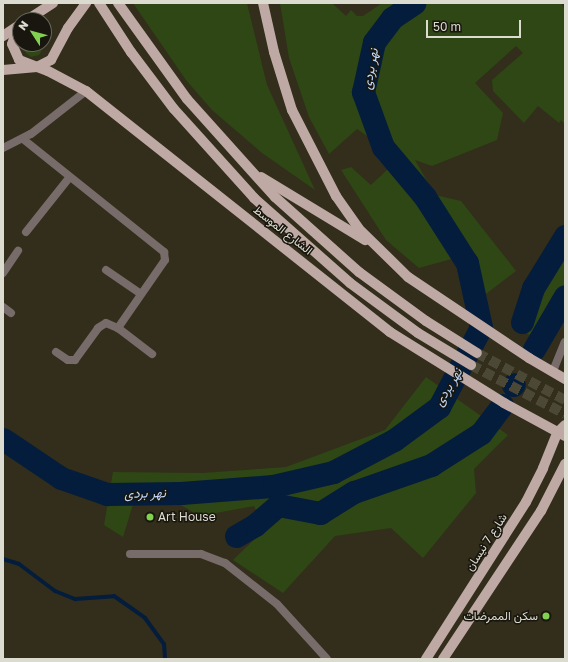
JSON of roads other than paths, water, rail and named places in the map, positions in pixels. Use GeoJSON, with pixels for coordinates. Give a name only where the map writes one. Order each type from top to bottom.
{"type":"FeatureCollection","features":[{"type":"Feature","properties":{"kind":"main road"},"geometry":{"type":"LineString","coordinates":[[39,12],[53,3]]}},
{"type":"Feature","properties":{"kind":"main road"},"geometry":{"type":"LineString","coordinates":[[3,70],[37,67],[51,60],[68,28],[86,3]]}},
{"type":"Feature","properties":{"kind":"main road","name":"الشارع الموسط"},"geometry":{"type":"LineString","coordinates":[[99,3],[149,77],[198,137],[254,198],[303,243],[386,311],[471,365]]}},
{"type":"Feature","properties":{"kind":"main road","name":"الشارع الموسط"},"geometry":{"type":"LineString","coordinates":[[118,3],[164,68],[209,127],[308,229],[359,272],[426,321],[477,353]]}},
{"type":"Feature","properties":{"kind":"main road"},"geometry":{"type":"LineString","coordinates":[[263,3],[274,52],[292,110],[336,196],[373,246]]}},
{"type":"Feature","properties":{"kind":"main road"},"geometry":{"type":"LineString","coordinates":[[3,36],[12,30]]}},
{"type":"Feature","properties":{"kind":"main road","name":"الشارع الموسط"},"geometry":{"type":"LineString","coordinates":[[14,52],[19,60],[37,67],[86,91],[390,332],[453,373],[561,434]]}},
{"type":"Feature","properties":{"kind":"main road"},"geometry":{"type":"LineString","coordinates":[[250,170],[373,246],[408,277],[565,379]]}},
{"type":"Feature","properties":{"kind":"main road"},"geometry":{"type":"LineString","coordinates":[[294,255],[303,243]]}},
{"type":"Feature","properties":{"kind":"main road"},"geometry":{"type":"LineString","coordinates":[[561,434],[565,426]]}},
{"type":"Feature","properties":{"kind":"main road","name":"شارع 7 نيسان"},"geometry":{"type":"LineString","coordinates":[[426,659],[526,502],[561,434]]}},
{"type":"Feature","properties":{"kind":"main road"},"geometry":{"type":"LineString","coordinates":[[443,659],[541,511],[565,464]]}},
{"type":"Feature","properties":{"kind":"street"},"geometry":{"type":"LineString","coordinates":[[3,148],[23,139],[86,91]]}},
{"type":"Feature","properties":{"kind":"street"},"geometry":{"type":"LineString","coordinates":[[23,139],[69,178],[164,252],[165,260],[118,328]]}},
{"type":"Feature","properties":{"kind":"street"},"geometry":{"type":"LineString","coordinates":[[26,232],[69,178]]}},
{"type":"Feature","properties":{"kind":"street"},"geometry":{"type":"LineString","coordinates":[[3,273],[18,251]]}},
{"type":"Feature","properties":{"kind":"street"},"geometry":{"type":"LineString","coordinates":[[106,270],[141,294]]}},
{"type":"Feature","properties":{"kind":"street"},"geometry":{"type":"LineString","coordinates":[[3,307],[11,313]]}},
{"type":"Feature","properties":{"kind":"street"},"geometry":{"type":"LineString","coordinates":[[56,352],[68,360],[75,360],[102,324],[110,323],[152,354]]}},
{"type":"Feature","properties":{"kind":"street"},"geometry":{"type":"LineString","coordinates":[[553,371],[565,342]]}},
{"type":"Feature","properties":{"kind":"street"},"geometry":{"type":"LineString","coordinates":[[130,554],[201,554],[225,563],[277,604],[327,659]]}},
{"type":"Feature","properties":{"kind":"waterway","name":"نهر بردى"},"geometry":{"type":"LineString","coordinates":[[3,439],[61,478],[107,494],[181,493],[273,486],[333,472],[394,440],[439,407],[481,327],[467,263],[425,197],[383,147],[363,92],[374,42],[392,18],[414,3]]}},
{"type":"Feature","properties":{"kind":"waterway"},"geometry":{"type":"LineString","coordinates":[[522,322],[533,288],[565,236]]}},
{"type":"Feature","properties":{"kind":"waterway"},"geometry":{"type":"LineString","coordinates":[[534,349],[565,296]]}},
{"type":"Feature","properties":{"kind":"waterway"},"geometry":{"type":"LineString","coordinates":[[236,536],[255,525],[278,505],[320,513],[354,492],[431,465],[481,433],[502,405]]}},
{"type":"Feature","properties":{"kind":"waterway"},"geometry":{"type":"LineString","coordinates":[[3,559],[19,564],[55,591],[75,599],[114,596],[145,618],[164,644],[165,659]]}},
{"type":"Feature","properties":{"kind":"tunnel"},"geometry":{"type":"LineString","coordinates":[[477,353],[565,400]]}},
{"type":"Feature","properties":{"kind":"tunnel"},"geometry":{"type":"LineString","coordinates":[[471,365],[565,414]]}},
{"type":"Feature","properties":{"kind":"place","name":"Art House"},"geometry":{"type":"Point","coordinates":[150,517]}},
{"type":"Feature","properties":{"kind":"place","name":"سكن الممرضات"},"geometry":{"type":"Point","coordinates":[546,616]}}]}
